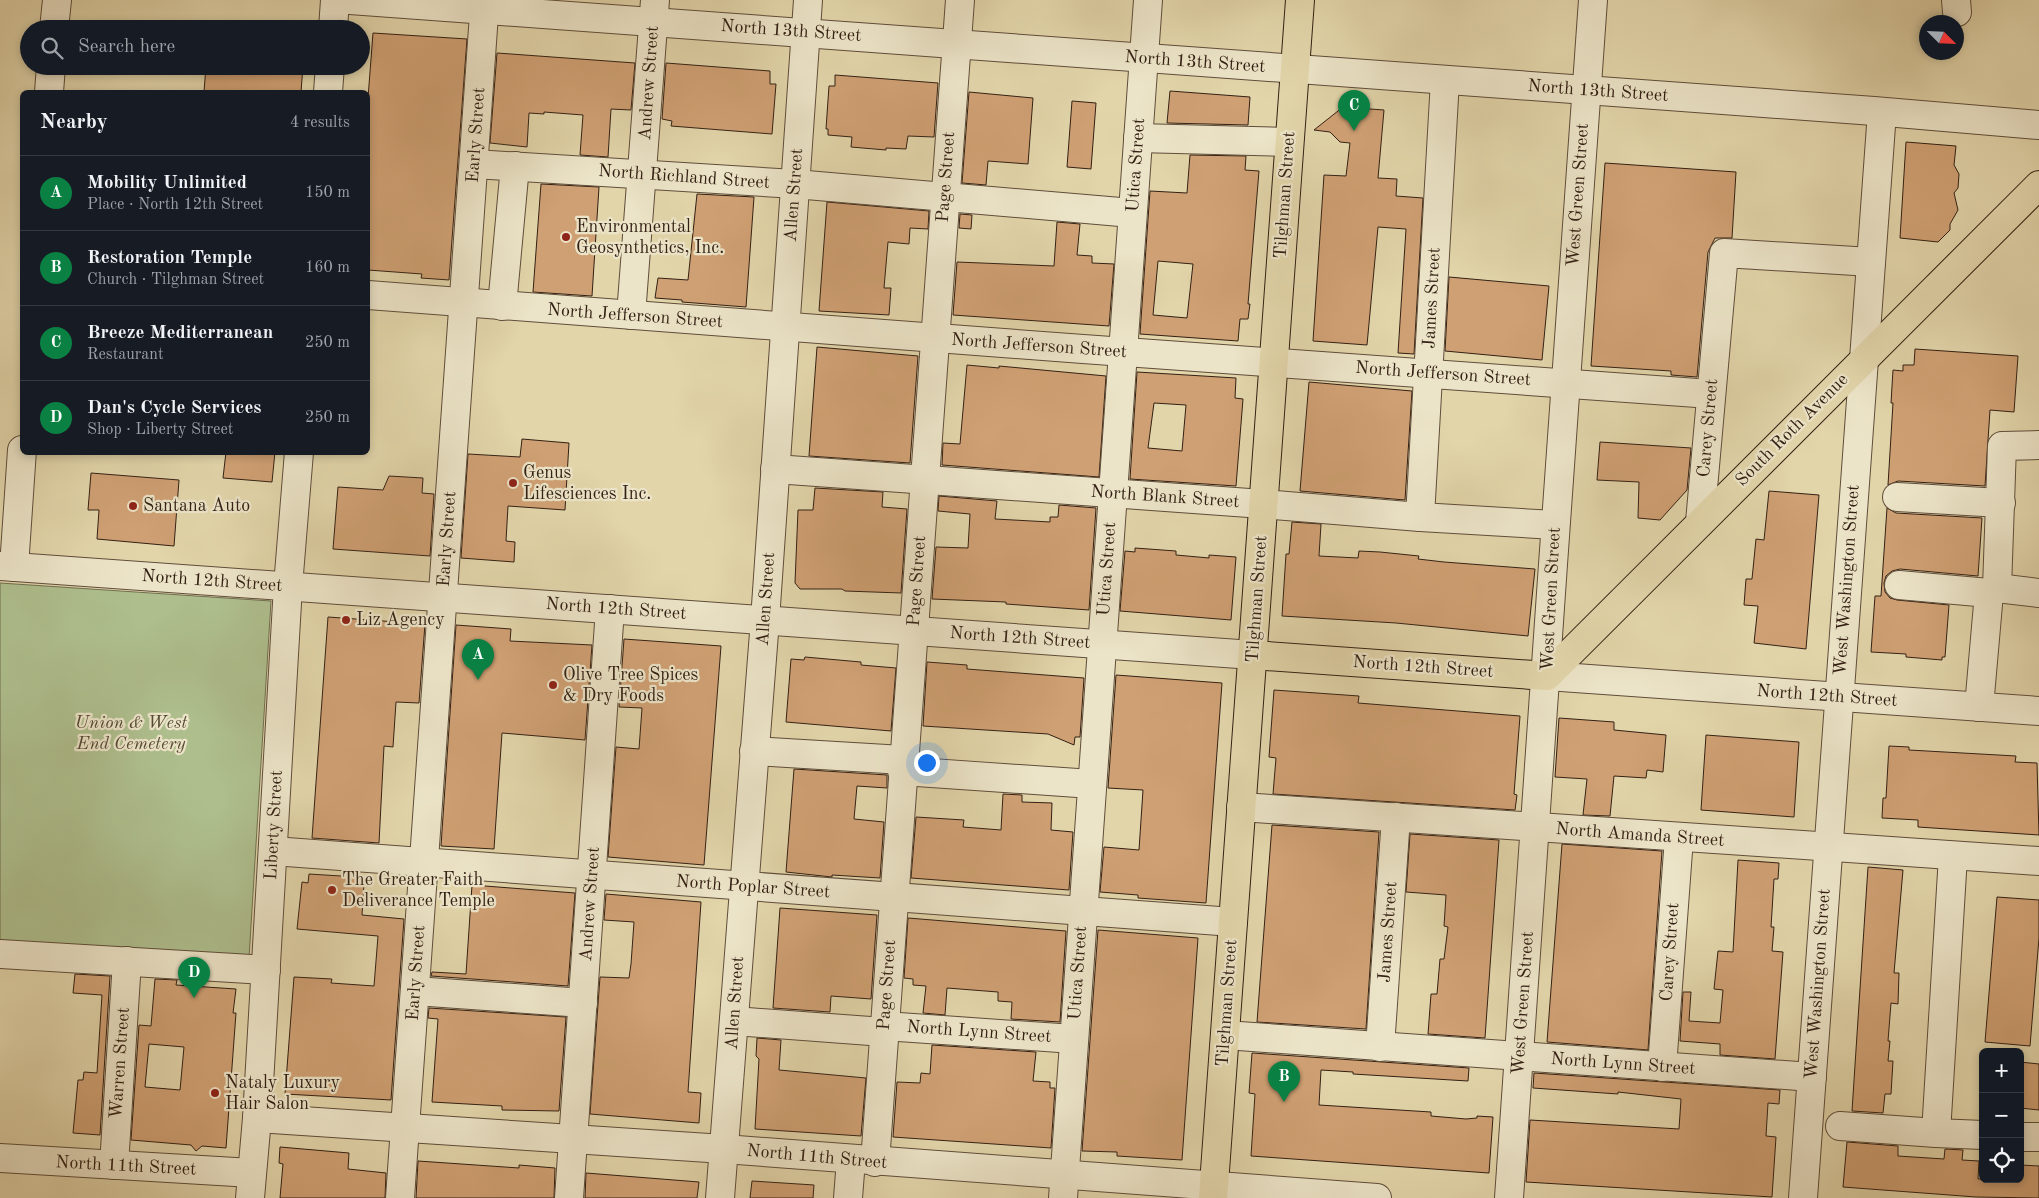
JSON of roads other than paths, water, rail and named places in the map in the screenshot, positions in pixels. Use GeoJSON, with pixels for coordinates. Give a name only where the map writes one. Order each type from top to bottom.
{"type":"FeatureCollection","features":[{"type":"Feature","properties":{"kind":"main road","name":"Tilghman Street"},"geometry":{"type":"LineString","coordinates":[[1213,1192],[1300,0]]}},
{"type":"Feature","properties":{"kind":"main road","name":"South Roth Avenue"},"geometry":{"type":"LineString","coordinates":[[1547,676],[2039,185]]}},
{"type":"Feature","properties":{"kind":"main road","name":"North 12th Street"},"geometry":{"type":"LineString","coordinates":[[1253,655],[1547,676]]}},
{"type":"Feature","properties":{"kind":"street"},"geometry":{"type":"LineString","coordinates":[[55,20],[57,0]]}},
{"type":"Feature","properties":{"kind":"street"},"geometry":{"type":"LineString","coordinates":[[334,20],[335,0]]}},
{"type":"Feature","properties":{"kind":"street","name":"North 13th Street"},"geometry":{"type":"LineString","coordinates":[[350,0],[654,11],[805,32],[2039,125]]}},
{"type":"Feature","properties":{"kind":"street","name":"Allen Street"},"geometry":{"type":"LineString","coordinates":[[720,1198],[764,620],[808,0]]}},
{"type":"Feature","properties":{"kind":"street","name":"Page Street"},"geometry":{"type":"LineString","coordinates":[[848,1198],[863,1161],[884,1029],[960,0]]}},
{"type":"Feature","properties":{"kind":"street","name":"Utica Street"},"geometry":{"type":"LineString","coordinates":[[1063,1187],[1148,0]]}},
{"type":"Feature","properties":{"kind":"street","name":"West Green Street"},"geometry":{"type":"LineString","coordinates":[[1509,1198],[1547,676],[1564,383],[1593,0]]}},
{"type":"Feature","properties":{"kind":"street","name":"Early Street"},"geometry":{"type":"LineString","coordinates":[[400,1198],[485,5]]}},
{"type":"Feature","properties":{"kind":"street","name":"Andrew Street"},"geometry":{"type":"LineString","coordinates":[[631,315],[654,11]]}},
{"type":"Feature","properties":{"kind":"street"},"geometry":{"type":"LineString","coordinates":[[49,90],[50,75]]}},
{"type":"Feature","properties":{"kind":"street"},"geometry":{"type":"LineString","coordinates":[[328,90],[329,75]]}},
{"type":"Feature","properties":{"kind":"street","name":"James Street"},"geometry":{"type":"LineString","coordinates":[[1420,517],[1445,80]]}},
{"type":"Feature","properties":{"kind":"street","name":"West Washington Street"},"geometry":{"type":"LineString","coordinates":[[1803,1198],[1882,112]]}},
{"type":"Feature","properties":{"kind":"street"},"geometry":{"type":"LineString","coordinates":[[1138,138],[1289,142]]}},
{"type":"Feature","properties":{"kind":"street","name":"North Richland Street"},"geometry":{"type":"LineString","coordinates":[[474,164],[794,184],[1132,213]]}},
{"type":"Feature","properties":{"kind":"street"},"geometry":{"type":"LineString","coordinates":[[502,306],[515,166]]}},
{"type":"Feature","properties":{"kind":"street","name":"Carey Street"},"geometry":{"type":"LineString","coordinates":[[1700,522],[1724,253],[1871,262]]}},
{"type":"Feature","properties":{"kind":"street","name":"North Jefferson Street"},"geometry":{"type":"LineString","coordinates":[[370,295],[1711,394]]}},
{"type":"Feature","properties":{"kind":"street"},"geometry":{"type":"LineString","coordinates":[[1979,707],[2001,504],[2002,446],[2039,445]]}},
{"type":"Feature","properties":{"kind":"street"},"geometry":{"type":"LineString","coordinates":[[7,566],[21,455]]}},
{"type":"Feature","properties":{"kind":"street","name":"Liberty Street"},"geometry":{"type":"LineString","coordinates":[[251,1186],[257,1118],[288,586],[299,455]]}},
{"type":"Feature","properties":{"kind":"street","name":"North Blank Street"},"geometry":{"type":"LineString","coordinates":[[775,469],[1420,517],[1555,525]]}},
{"type":"Feature","properties":{"kind":"street"},"geometry":{"type":"LineString","coordinates":[[1897,497],[2001,504]]}},
{"type":"Feature","properties":{"kind":"street","name":"North 12th Street"},"geometry":{"type":"LineString","coordinates":[[7,566],[1253,655]]}},
{"type":"Feature","properties":{"kind":"street"},"geometry":{"type":"LineString","coordinates":[[1899,585],[2039,592]]}},
{"type":"Feature","properties":{"kind":"street","name":"Andrew Street"},"geometry":{"type":"LineString","coordinates":[[569,1198],[610,609]]}},
{"type":"Feature","properties":{"kind":"street","name":"North 12th Street"},"geometry":{"type":"LineString","coordinates":[[1547,676],[2039,712]]}},
{"type":"Feature","properties":{"kind":"street"},"geometry":{"type":"LineString","coordinates":[[754,751],[1092,784]]}},
{"type":"Feature","properties":{"kind":"street","name":"North Amanda Street"},"geometry":{"type":"LineString","coordinates":[[1241,806],[1679,838],[2039,861]]}},
{"type":"Feature","properties":{"kind":"street","name":"James Street"},"geometry":{"type":"LineString","coordinates":[[1380,1047],[1396,817]]}},
{"type":"Feature","properties":{"kind":"street","name":"Carey Street"},"geometry":{"type":"LineString","coordinates":[[1662,1067],[1679,838]]}},
{"type":"Feature","properties":{"kind":"street","name":"North Poplar Street"},"geometry":{"type":"LineString","coordinates":[[272,851],[1232,922]]}},
{"type":"Feature","properties":{"kind":"street"},"geometry":{"type":"LineString","coordinates":[[1936,1133],[1953,856]]}},
{"type":"Feature","properties":{"kind":"street"},"geometry":{"type":"LineString","coordinates":[[0,954],[266,970]]}},
{"type":"Feature","properties":{"kind":"street","name":"Warren Street"},"geometry":{"type":"LineString","coordinates":[[114,1165],[127,961]]}},
{"type":"Feature","properties":{"kind":"street"},"geometry":{"type":"LineString","coordinates":[[415,991],[583,1002]]}},
{"type":"Feature","properties":{"kind":"street","name":"North Lynn Street"},"geometry":{"type":"LineString","coordinates":[[734,1020],[1074,1039]]}},
{"type":"Feature","properties":{"kind":"street","name":"North Lynn Street"},"geometry":{"type":"LineString","coordinates":[[1225,1035],[1812,1077]]}},
{"type":"Feature","properties":{"kind":"street","name":"North 11th Street"},"geometry":{"type":"LineString","coordinates":[[257,1118],[724,1149],[863,1161],[1063,1187],[1377,1198]]}},
{"type":"Feature","properties":{"kind":"street"},"geometry":{"type":"LineString","coordinates":[[1840,1126],[1979,1135]]}},
{"type":"Feature","properties":{"kind":"street"},"geometry":{"type":"LineString","coordinates":[[2024,1137],[2039,1138]]}},
{"type":"Feature","properties":{"kind":"street","name":"North 11th Street"},"geometry":{"type":"LineString","coordinates":[[0,1158],[114,1165],[251,1186]]}},
{"type":"Feature","properties":{"kind":"place","name":"Breeze Mediterranean"},"geometry":{"type":"Point","coordinates":[1354,131]}},
{"type":"Feature","properties":{"kind":"place","name":"Environmental Geosynthetics, Inc."},"geometry":{"type":"Point","coordinates":[566,237]}},
{"type":"Feature","properties":{"kind":"place","name":"Genus Lifesciences Inc."},"geometry":{"type":"Point","coordinates":[513,483]}},
{"type":"Feature","properties":{"kind":"place","name":"Santana Auto"},"geometry":{"type":"Point","coordinates":[133,506]}},
{"type":"Feature","properties":{"kind":"place","name":"Liz Agency"},"geometry":{"type":"Point","coordinates":[346,620]}},
{"type":"Feature","properties":{"kind":"place","name":"Mobility Unlimited"},"geometry":{"type":"Point","coordinates":[478,680]}},
{"type":"Feature","properties":{"kind":"place","name":"Olive Tree Spices & Dry Foods"},"geometry":{"type":"Point","coordinates":[553,685]}},
{"type":"Feature","properties":{"kind":"place","name":"The Greater Faith Deliverance Temple"},"geometry":{"type":"Point","coordinates":[332,890]}},
{"type":"Feature","properties":{"kind":"place","name":"Dan's Cycle Services"},"geometry":{"type":"Point","coordinates":[194,998]}},
{"type":"Feature","properties":{"kind":"place","name":"Nataly Luxury Hair Salon"},"geometry":{"type":"Point","coordinates":[215,1093]}},
{"type":"Feature","properties":{"kind":"place","name":"Restoration Temple"},"geometry":{"type":"Point","coordinates":[1284,1102]}},
{"type":"Feature","properties":{"kind":"park label","name":"Union & West End Cemetery"},"geometry":{"type":"Point","coordinates":[131,733]}}]}
